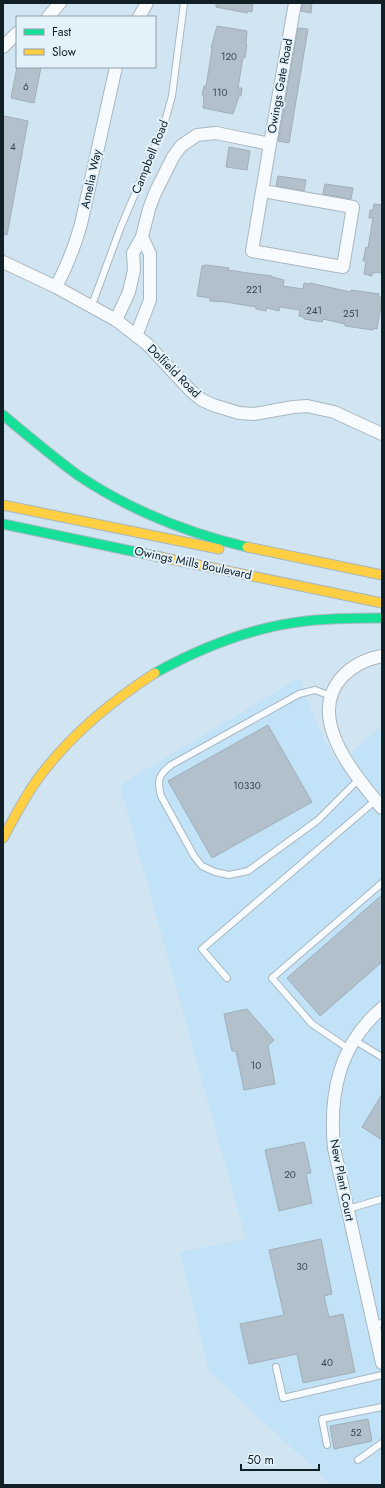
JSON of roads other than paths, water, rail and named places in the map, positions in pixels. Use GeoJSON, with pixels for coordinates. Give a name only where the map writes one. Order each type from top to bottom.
{"type":"FeatureCollection","features":[{"type":"Feature","properties":{"kind":"main road"},"geometry":{"type":"LineString","coordinates":[[3,415],[58,460],[81,476],[109,494],[154,516],[220,540],[382,576]]}},
{"type":"Feature","properties":{"kind":"main road","name":"Owings Mills Boulevard"},"geometry":{"type":"LineString","coordinates":[[3,505],[382,582]]}},
{"type":"Feature","properties":{"kind":"main road","name":"Owings Mills Boulevard"},"geometry":{"type":"LineString","coordinates":[[3,524],[382,603]]}},
{"type":"Feature","properties":{"kind":"main road"},"geometry":{"type":"LineString","coordinates":[[200,565],[284,573]]}},
{"type":"Feature","properties":{"kind":"main road"},"geometry":{"type":"LineString","coordinates":[[3,838],[28,795],[67,744],[84,726],[115,700],[150,675],[189,654],[211,645],[230,638],[278,625],[331,619],[382,618]]}},
{"type":"Feature","properties":{"kind":"street"},"geometry":{"type":"LineString","coordinates":[[49,16],[60,3]]}},
{"type":"Feature","properties":{"kind":"street"},"geometry":{"type":"LineString","coordinates":[[140,16],[147,3]]}},
{"type":"Feature","properties":{"kind":"street","name":"Owings Gate Road"},"geometry":{"type":"LineString","coordinates":[[116,320],[129,292],[134,270],[133,253],[142,237],[154,193],[173,157],[181,146],[197,135],[216,133],[270,144],[295,3]]}},
{"type":"Feature","properties":{"kind":"street"},"geometry":{"type":"LineString","coordinates":[[3,47],[16,34]]}},
{"type":"Feature","properties":{"kind":"street","name":"Amelia Way"},"geometry":{"type":"LineString","coordinates":[[56,287],[69,262],[78,238],[116,68]]}},
{"type":"Feature","properties":{"kind":"street"},"geometry":{"type":"LineString","coordinates":[[263,191],[353,208],[343,267],[252,251],[270,144]]}},
{"type":"Feature","properties":{"kind":"street"},"geometry":{"type":"LineString","coordinates":[[136,336],[150,300],[150,254],[142,237]]}},
{"type":"Feature","properties":{"kind":"street","name":"Dolfield Road"},"geometry":{"type":"LineString","coordinates":[[3,262],[92,305],[116,320],[160,357],[191,391],[202,400],[213,405],[239,413],[254,414],[307,406],[334,412],[382,434]]}},
{"type":"Feature","properties":{"kind":"street"},"geometry":{"type":"LineString","coordinates":[[134,270],[150,272]]}},
{"type":"Feature","properties":{"kind":"street"},"geometry":{"type":"LineString","coordinates":[[379,804],[359,779],[344,756],[332,730],[328,707],[338,681],[354,666],[364,661],[382,656]]}},
{"type":"Feature","properties":{"kind":"street","name":"New Plant Court"},"geometry":{"type":"LineString","coordinates":[[382,1008],[368,1021],[351,1045],[342,1066],[336,1086],[332,1126],[334,1148],[348,1209],[378,1324],[382,1363]]}},
{"type":"Feature","properties":{"kind":"lane","name":"Campbell Road"},"geometry":{"type":"LineString","coordinates":[[92,305],[120,229],[166,119],[172,96],[184,3]]}},
{"type":"Feature","properties":{"kind":"lane"},"geometry":{"type":"LineString","coordinates":[[331,696],[315,690],[299,694],[171,765],[164,770],[160,776],[158,786],[161,796],[194,856],[202,866],[215,872],[229,875],[248,871],[318,820],[359,779]]}},
{"type":"Feature","properties":{"kind":"lane"},"geometry":{"type":"LineString","coordinates":[[227,978],[202,949],[379,804]]}},
{"type":"Feature","properties":{"kind":"lane"},"geometry":{"type":"LineString","coordinates":[[382,882],[272,978],[312,1024],[351,1045],[382,1057]]}},
{"type":"Feature","properties":{"kind":"lane"},"geometry":{"type":"LineString","coordinates":[[348,1209],[382,1201]]}},
{"type":"Feature","properties":{"kind":"lane"},"geometry":{"type":"LineString","coordinates":[[276,1367],[283,1398],[382,1375]]}},
{"type":"Feature","properties":{"kind":"lane"},"geometry":{"type":"LineString","coordinates":[[327,1445],[322,1419],[382,1408]]}},
{"type":"Feature","properties":{"kind":"lane"},"geometry":{"type":"LineString","coordinates":[[358,1460],[382,1443]]}}]}
